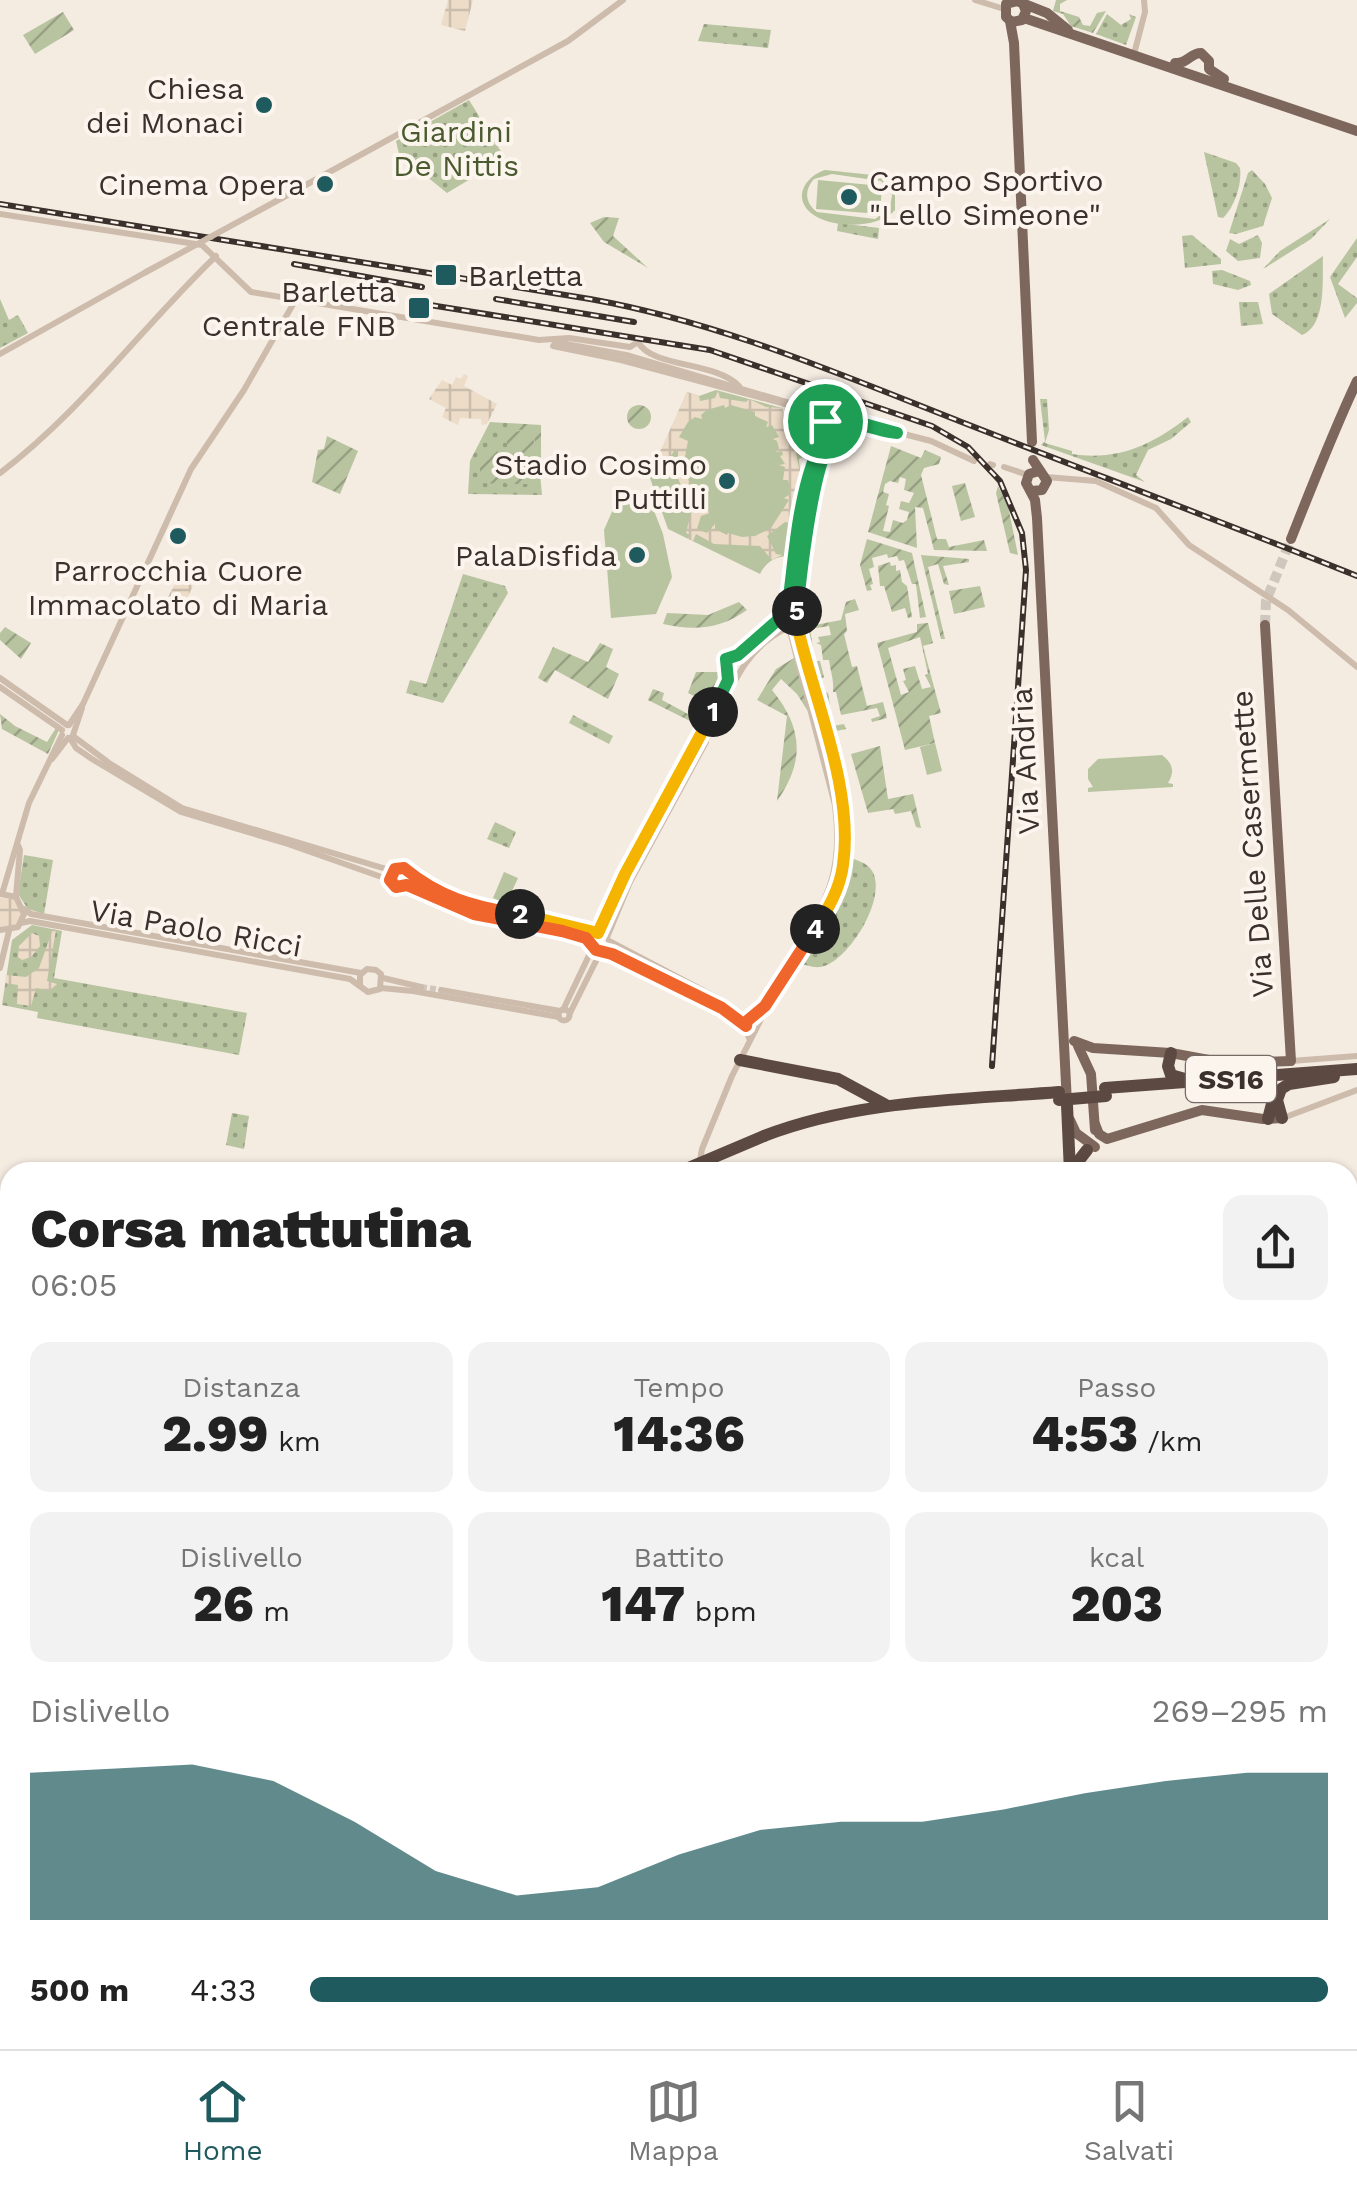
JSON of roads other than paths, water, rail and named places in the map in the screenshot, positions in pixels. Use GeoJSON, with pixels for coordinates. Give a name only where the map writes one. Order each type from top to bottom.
{"type":"FeatureCollection","features":[{"type":"Feature","properties":{"kind":"highway","name":"SS16"},"geometry":{"type":"LineString","coordinates":[[1166,1053],[1168,1070],[1175,1078],[1269,1090],[1275,1119]]}},
{"type":"Feature","properties":{"kind":"highway","name":"SS16"},"geometry":{"type":"LineString","coordinates":[[1106,1092],[1160,1079],[1166,1053]]}},
{"type":"Feature","properties":{"kind":"highway"},"geometry":{"type":"LineString","coordinates":[[740,1060],[845,1082],[879,1103],[893,1106]]}},
{"type":"Feature","properties":{"kind":"highway","name":"SS16"},"geometry":{"type":"LineString","coordinates":[[713,1162],[764,1139],[832,1121],[941,1106],[1357,1072]]}},
{"type":"Feature","properties":{"kind":"highway","name":"SS16"},"geometry":{"type":"LineString","coordinates":[[1275,1119],[1281,1089],[1357,1072]]}},
{"type":"Feature","properties":{"kind":"highway","name":"SS16"},"geometry":{"type":"LineString","coordinates":[[1125,1087],[1334,1077]]}},
{"type":"Feature","properties":{"kind":"highway"},"geometry":{"type":"LineString","coordinates":[[830,1115],[851,1105],[854,1099],[845,1082]]}},
{"type":"Feature","properties":{"kind":"highway"},"geometry":{"type":"LineString","coordinates":[[1067,1105],[1073,1162]]}},
{"type":"Feature","properties":{"kind":"highway","name":"SS16"},"geometry":{"type":"LineString","coordinates":[[705,1162],[830,1115],[893,1106],[941,1106]]}},
{"type":"Feature","properties":{"kind":"highway"},"geometry":{"type":"LineString","coordinates":[[1079,1162],[1091,1147]]}},
{"type":"Feature","properties":{"kind":"main road"},"geometry":{"type":"LineString","coordinates":[[1016,8],[1134,54],[1193,68],[1246,92],[1357,130]]}},
{"type":"Feature","properties":{"kind":"main road","name":"Via Andria"},"geometry":{"type":"LineString","coordinates":[[1016,8],[1014,43],[1032,451],[1067,1105]]}},
{"type":"Feature","properties":{"kind":"main road"},"geometry":{"type":"LineString","coordinates":[[1291,539],[1357,380]]}},
{"type":"Feature","properties":{"kind":"main road","name":"Via Delle Casermette"},"geometry":{"type":"LineString","coordinates":[[1265,625],[1291,1061]]}},
{"type":"Feature","properties":{"kind":"main road"},"geometry":{"type":"LineString","coordinates":[[1063,1019],[1074,1041],[1088,1051],[1095,1124],[1091,1147]]}},
{"type":"Feature","properties":{"kind":"main road"},"geometry":{"type":"LineString","coordinates":[[1091,1074],[1096,1057],[1110,1050]]}},
{"type":"Feature","properties":{"kind":"main road"},"geometry":{"type":"LineString","coordinates":[[1066,1082],[1073,1062],[1088,1051],[1166,1053],[1225,1063],[1291,1061]]}},
{"type":"Feature","properties":{"kind":"main road"},"geometry":{"type":"LineString","coordinates":[[1067,1105],[1074,1131],[1091,1147]]}},
{"type":"Feature","properties":{"kind":"main road"},"geometry":{"type":"LineString","coordinates":[[1091,1147],[1202,1110],[1275,1119]]}},
{"type":"Feature","properties":{"kind":"main road"},"geometry":{"type":"LineString","coordinates":[[1095,1124],[1104,1138],[1126,1134]]}},
{"type":"Feature","properties":{"kind":"street"},"geometry":{"type":"LineString","coordinates":[[0,354],[576,36],[623,0]]}},
{"type":"Feature","properties":{"kind":"street"},"geometry":{"type":"LineString","coordinates":[[975,0],[1016,8]]}},
{"type":"Feature","properties":{"kind":"street"},"geometry":{"type":"LineString","coordinates":[[1134,54],[1145,12],[1144,0]]}},
{"type":"Feature","properties":{"kind":"street"},"geometry":{"type":"LineString","coordinates":[[0,214],[208,248],[251,292],[626,354],[739,386],[827,421],[841,416],[897,433]]}},
{"type":"Feature","properties":{"kind":"street"},"geometry":{"type":"LineString","coordinates":[[0,472],[105,378],[151,321],[216,256]]}},
{"type":"Feature","properties":{"kind":"street"},"geometry":{"type":"LineString","coordinates":[[0,968],[5,931],[21,923],[24,909],[16,897],[15,881],[28,802],[82,706],[191,469],[244,390],[296,299]]}},
{"type":"Feature","properties":{"kind":"street"},"geometry":{"type":"LineString","coordinates":[[549,342],[630,347],[638,342],[648,354],[722,374],[739,386]]}},
{"type":"Feature","properties":{"kind":"street"},"geometry":{"type":"LineString","coordinates":[[549,342],[789,405],[820,416],[839,429]]}},
{"type":"Feature","properties":{"kind":"street"},"geometry":{"type":"LineString","coordinates":[[700,1162],[749,1041],[750,1025],[781,980],[832,885],[838,864],[842,829],[823,740],[788,628],[818,472],[839,429],[841,416]]}},
{"type":"Feature","properties":{"kind":"street"},"geometry":{"type":"LineString","coordinates":[[792,613],[802,507],[827,421]]}},
{"type":"Feature","properties":{"kind":"street"},"geometry":{"type":"LineString","coordinates":[[839,429],[848,424],[931,441],[974,461]]}},
{"type":"Feature","properties":{"kind":"street"},"geometry":{"type":"LineString","coordinates":[[1004,468],[1036,482],[1096,481],[1156,508],[1189,546],[1288,610],[1357,666]]}},
{"type":"Feature","properties":{"kind":"street"},"geometry":{"type":"LineString","coordinates":[[733,673],[725,666],[726,659],[802,620],[792,613]]}},
{"type":"Feature","properties":{"kind":"street"},"geometry":{"type":"LineString","coordinates":[[563,1013],[733,673],[788,628]]}},
{"type":"Feature","properties":{"kind":"street"},"geometry":{"type":"LineString","coordinates":[[738,655],[744,663]]}},
{"type":"Feature","properties":{"kind":"street"},"geometry":{"type":"LineString","coordinates":[[0,678],[109,764],[182,808],[290,838],[391,875],[396,887],[407,885],[474,914],[563,931],[597,943],[608,939]]}},
{"type":"Feature","properties":{"kind":"street"},"geometry":{"type":"LineString","coordinates":[[0,687],[68,732]]}},
{"type":"Feature","properties":{"kind":"street"},"geometry":{"type":"LineString","coordinates":[[16,897],[1,895],[13,848],[18,845]]}},
{"type":"Feature","properties":{"kind":"street"},"geometry":{"type":"LineString","coordinates":[[391,875],[404,868],[423,885],[463,902],[566,924],[750,1025]]}},
{"type":"Feature","properties":{"kind":"street"},"geometry":{"type":"LineString","coordinates":[[407,885],[410,876]]}},
{"type":"Feature","properties":{"kind":"street"},"geometry":{"type":"LineString","coordinates":[[608,939],[629,877]]}},
{"type":"Feature","properties":{"kind":"street","name":"Via Paolo Ricci"},"geometry":{"type":"LineString","coordinates":[[24,909],[31,914],[100,928],[362,972]]}},
{"type":"Feature","properties":{"kind":"street","name":"Via Paolo Ricci"},"geometry":{"type":"LineString","coordinates":[[21,923],[30,921],[350,979],[360,985]]}},
{"type":"Feature","properties":{"kind":"street"},"geometry":{"type":"LineString","coordinates":[[608,939],[616,947],[725,1002],[750,1025]]}},
{"type":"Feature","properties":{"kind":"street"},"geometry":{"type":"LineString","coordinates":[[597,943],[608,939]]}},
{"type":"Feature","properties":{"kind":"street"},"geometry":{"type":"LineString","coordinates":[[421,986],[382,978],[373,969],[362,972],[360,985],[368,992],[398,988],[563,1013]]}},
{"type":"Feature","properties":{"kind":"street"},"geometry":{"type":"LineString","coordinates":[[380,988],[382,978]]}},
{"type":"Feature","properties":{"kind":"street"},"geometry":{"type":"LineString","coordinates":[[441,990],[563,1013]]}},
{"type":"Feature","properties":{"kind":"street"},"geometry":{"type":"LineString","coordinates":[[1291,1061],[1357,1056]]}},
{"type":"Feature","properties":{"kind":"street"},"geometry":{"type":"LineString","coordinates":[[1275,1119],[1357,1090]]}},
{"type":"Feature","properties":{"kind":"tunnel"},"geometry":{"type":"LineString","coordinates":[[1265,625],[1266,601],[1291,539]]}},
{"type":"Feature","properties":{"kind":"tunnel"},"geometry":{"type":"LineString","coordinates":[[421,987],[441,990]]}},
{"type":"Feature","properties":{"kind":"railway"},"geometry":{"type":"LineString","coordinates":[[0,204],[590,299],[685,321],[824,368],[1357,576]]}},
{"type":"Feature","properties":{"kind":"railway"},"geometry":{"type":"LineString","coordinates":[[294,264],[422,287]]}},
{"type":"Feature","properties":{"kind":"railway"},"geometry":{"type":"LineString","coordinates":[[496,299],[634,322]]}},
{"type":"Feature","properties":{"kind":"railway"},"geometry":{"type":"LineString","coordinates":[[430,305],[710,350],[932,426],[968,447],[1000,481],[1022,533],[1026,570],[992,1066]]}},
{"type":"Feature","properties":{"kind":"place","name":"Chiesa dei Monaci"},"geometry":{"type":"Point","coordinates":[264,105]}},
{"type":"Feature","properties":{"kind":"place","name":"Cinema Opera"},"geometry":{"type":"Point","coordinates":[325,184]}},
{"type":"Feature","properties":{"kind":"place","name":"Campo Sportivo \"Lello Simeone\""},"geometry":{"type":"Point","coordinates":[849,197]}},
{"type":"Feature","properties":{"kind":"place","name":"Barletta"},"geometry":{"type":"Point","coordinates":[446,275]}},
{"type":"Feature","properties":{"kind":"place","name":"Barletta Centrale FNB"},"geometry":{"type":"Point","coordinates":[419,308]}},
{"type":"Feature","properties":{"kind":"place","name":"Stadio Cosimo Puttilli"},"geometry":{"type":"Point","coordinates":[727,481]}},
{"type":"Feature","properties":{"kind":"place","name":"Parrocchia Cuore Immacolato di Maria"},"geometry":{"type":"Point","coordinates":[178,536]}},
{"type":"Feature","properties":{"kind":"place","name":"PalaDisfida"},"geometry":{"type":"Point","coordinates":[637,555]}},
{"type":"Feature","properties":{"kind":"park label","name":"Giardini De Nittis"},"geometry":{"type":"Point","coordinates":[456,148]}}]}
